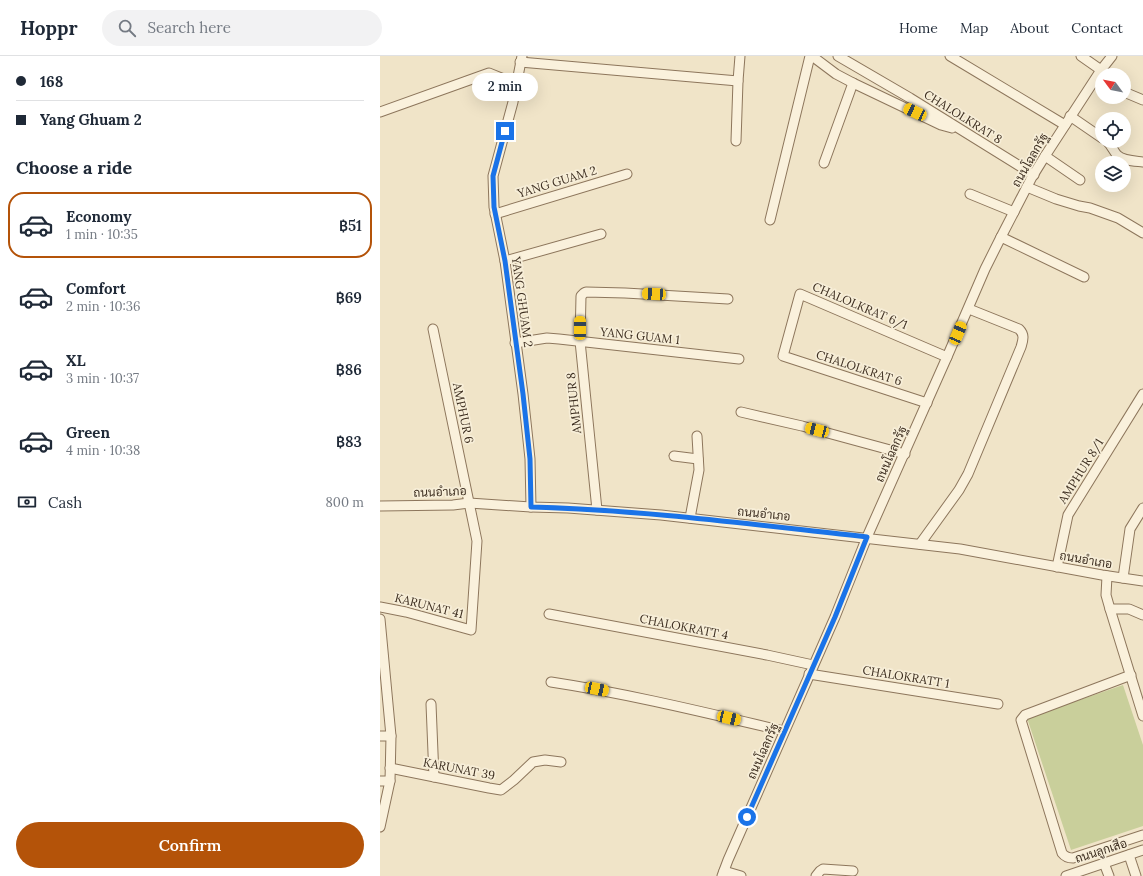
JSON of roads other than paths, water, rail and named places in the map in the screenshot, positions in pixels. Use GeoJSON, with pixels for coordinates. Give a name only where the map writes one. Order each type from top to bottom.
{"type":"FeatureCollection","features":[{"type":"Feature","properties":{"kind":"street"},"geometry":{"type":"LineString","coordinates":[[736,141],[740,56]]}},
{"type":"Feature","properties":{"kind":"street"},"geometry":{"type":"LineString","coordinates":[[770,220],[811,56],[853,84],[941,125],[965,132]]}},
{"type":"Feature","properties":{"kind":"street","name":"CHALOLKRAT 8"},"geometry":{"type":"LineString","coordinates":[[838,56],[910,98],[1034,175]]}},
{"type":"Feature","properties":{"kind":"street"},"geometry":{"type":"LineString","coordinates":[[950,56],[1065,125]]}},
{"type":"Feature","properties":{"kind":"street"},"geometry":{"type":"LineString","coordinates":[[1081,56],[1098,68]]}},
{"type":"Feature","properties":{"kind":"street","name":"ถนนโฉลกรัฐ"},"geometry":{"type":"LineString","coordinates":[[1103,68],[1112,56]]}},
{"type":"Feature","properties":{"kind":"street"},"geometry":{"type":"LineString","coordinates":[[521,59],[738,81]]}},
{"type":"Feature","properties":{"kind":"street","name":"YANG GHUAM 2"},"geometry":{"type":"LineString","coordinates":[[521,59],[513,102],[493,176],[494,207],[505,261],[523,394],[530,459],[531,507]]}},
{"type":"Feature","properties":{"kind":"street"},"geometry":{"type":"LineString","coordinates":[[380,112],[489,73],[516,84]]}},
{"type":"Feature","properties":{"kind":"street"},"geometry":{"type":"LineString","coordinates":[[824,162],[853,84]]}},
{"type":"Feature","properties":{"kind":"street","name":"ถนนโฉลกรัฐ"},"geometry":{"type":"LineString","coordinates":[[723,874],[813,664],[835,617],[867,537],[969,309],[985,269],[1027,187],[1045,156],[1070,116],[1095,86]]}},
{"type":"Feature","properties":{"kind":"street"},"geometry":{"type":"LineString","coordinates":[[1131,95],[1143,100]]}},
{"type":"Feature","properties":{"kind":"street"},"geometry":{"type":"LineString","coordinates":[[1070,116],[1095,133]]}},
{"type":"Feature","properties":{"kind":"street"},"geometry":{"type":"LineString","coordinates":[[1112,148],[1117,155],[1122,158],[1143,162]]}},
{"type":"Feature","properties":{"kind":"street"},"geometry":{"type":"LineString","coordinates":[[1045,156],[1080,180]]}},
{"type":"Feature","properties":{"kind":"street","name":"YANG GUAM 2"},"geometry":{"type":"LineString","coordinates":[[495,214],[627,174]]}},
{"type":"Feature","properties":{"kind":"street"},"geometry":{"type":"LineString","coordinates":[[1027,187],[1056,199],[1111,215],[1143,233]]}},
{"type":"Feature","properties":{"kind":"street"},"geometry":{"type":"LineString","coordinates":[[970,194],[1014,212]]}},
{"type":"Feature","properties":{"kind":"street"},"geometry":{"type":"LineString","coordinates":[[505,261],[601,234]]}},
{"type":"Feature","properties":{"kind":"street"},"geometry":{"type":"LineString","coordinates":[[1001,237],[1084,276]]}},
{"type":"Feature","properties":{"kind":"street","name":"AMPHUR 8"},"geometry":{"type":"LineString","coordinates":[[597,510],[580,342],[580,300],[582,294],[586,292],[625,293],[728,299]]}},
{"type":"Feature","properties":{"kind":"street","name":"CHALOLKRAT 6/1"},"geometry":{"type":"LineString","coordinates":[[783,356],[800,294],[947,357]]}},
{"type":"Feature","properties":{"kind":"street"},"geometry":{"type":"LineString","coordinates":[[920,544],[950,503],[968,474],[1023,341],[1024,335],[1019,329],[969,309]]}},
{"type":"Feature","properties":{"kind":"street","name":"AMPHUR 6"},"geometry":{"type":"LineString","coordinates":[[432,329],[478,546],[471,630]]}},
{"type":"Feature","properties":{"kind":"street","name":"YANG GUAM 1"},"geometry":{"type":"LineString","coordinates":[[516,343],[547,338],[739,360]]}},
{"type":"Feature","properties":{"kind":"street","name":"CHALOLKRAT 6"},"geometry":{"type":"LineString","coordinates":[[783,356],[927,404]]}},
{"type":"Feature","properties":{"kind":"street","name":"AMPHUR 8/1"},"geometry":{"type":"LineString","coordinates":[[1057,567],[1068,515],[1143,394]]}},
{"type":"Feature","properties":{"kind":"street"},"geometry":{"type":"LineString","coordinates":[[741,412],[802,426],[904,454]]}},
{"type":"Feature","properties":{"kind":"street"},"geometry":{"type":"LineString","coordinates":[[690,518],[699,470],[697,436]]}},
{"type":"Feature","properties":{"kind":"street"},"geometry":{"type":"LineString","coordinates":[[674,456],[698,459]]}},
{"type":"Feature","properties":{"kind":"street","name":"ถนนอำเภอ"},"geometry":{"type":"LineString","coordinates":[[380,506],[453,505],[469,502],[661,515],[867,537],[960,549],[1107,576],[1143,581]]}},
{"type":"Feature","properties":{"kind":"street"},"geometry":{"type":"LineString","coordinates":[[1123,578],[1130,529],[1143,508]]}},
{"type":"Feature","properties":{"kind":"street"},"geometry":{"type":"LineString","coordinates":[[1107,576],[1106,595],[1143,716]]}},
{"type":"Feature","properties":{"kind":"street","name":"KARUNAT 41"},"geometry":{"type":"LineString","coordinates":[[380,607],[406,612],[471,630]]}},
{"type":"Feature","properties":{"kind":"street"},"geometry":{"type":"LineString","coordinates":[[1110,609],[1129,609],[1143,615]]}},
{"type":"Feature","properties":{"kind":"street","name":"CHALOKRATT 4"},"geometry":{"type":"LineString","coordinates":[[549,614],[813,664]]}},
{"type":"Feature","properties":{"kind":"street"},"geometry":{"type":"LineString","coordinates":[[380,619],[382,656],[391,736],[390,781],[380,827]]}},
{"type":"Feature","properties":{"kind":"street","name":"CHALOKRATT 1"},"geometry":{"type":"LineString","coordinates":[[809,674],[998,704]]}},
{"type":"Feature","properties":{"kind":"street"},"geometry":{"type":"LineString","coordinates":[[1131,675],[1024,715],[1021,720],[1064,856],[1072,858],[1143,835]]}},
{"type":"Feature","properties":{"kind":"street"},"geometry":{"type":"LineString","coordinates":[[551,682],[597,689],[784,731]]}},
{"type":"Feature","properties":{"kind":"street"},"geometry":{"type":"LineString","coordinates":[[431,704],[434,777]]}},
{"type":"Feature","properties":{"kind":"street"},"geometry":{"type":"LineString","coordinates":[[380,736],[391,736]]}},
{"type":"Feature","properties":{"kind":"street","name":"KARUNAT 39"},"geometry":{"type":"LineString","coordinates":[[390,768],[501,790],[533,762],[545,760],[561,762]]}},
{"type":"Feature","properties":{"kind":"street"},"geometry":{"type":"LineString","coordinates":[[380,781],[390,781]]}},
{"type":"Feature","properties":{"kind":"street","name":"ถนนลูกเสือ"},"geometry":{"type":"LineString","coordinates":[[1069,875],[1143,850]]}},
{"type":"Feature","properties":{"kind":"street"},"geometry":{"type":"LineString","coordinates":[[1129,855],[1136,876]]}},
{"type":"Feature","properties":{"kind":"street"},"geometry":{"type":"LineString","coordinates":[[1104,863],[1108,876]]}},
{"type":"Feature","properties":{"kind":"street"},"geometry":{"type":"LineString","coordinates":[[816,876],[823,869],[853,871]]}},
{"type":"Feature","properties":{"kind":"street"},"geometry":{"type":"LineString","coordinates":[[723,874],[741,876]]}}]}
